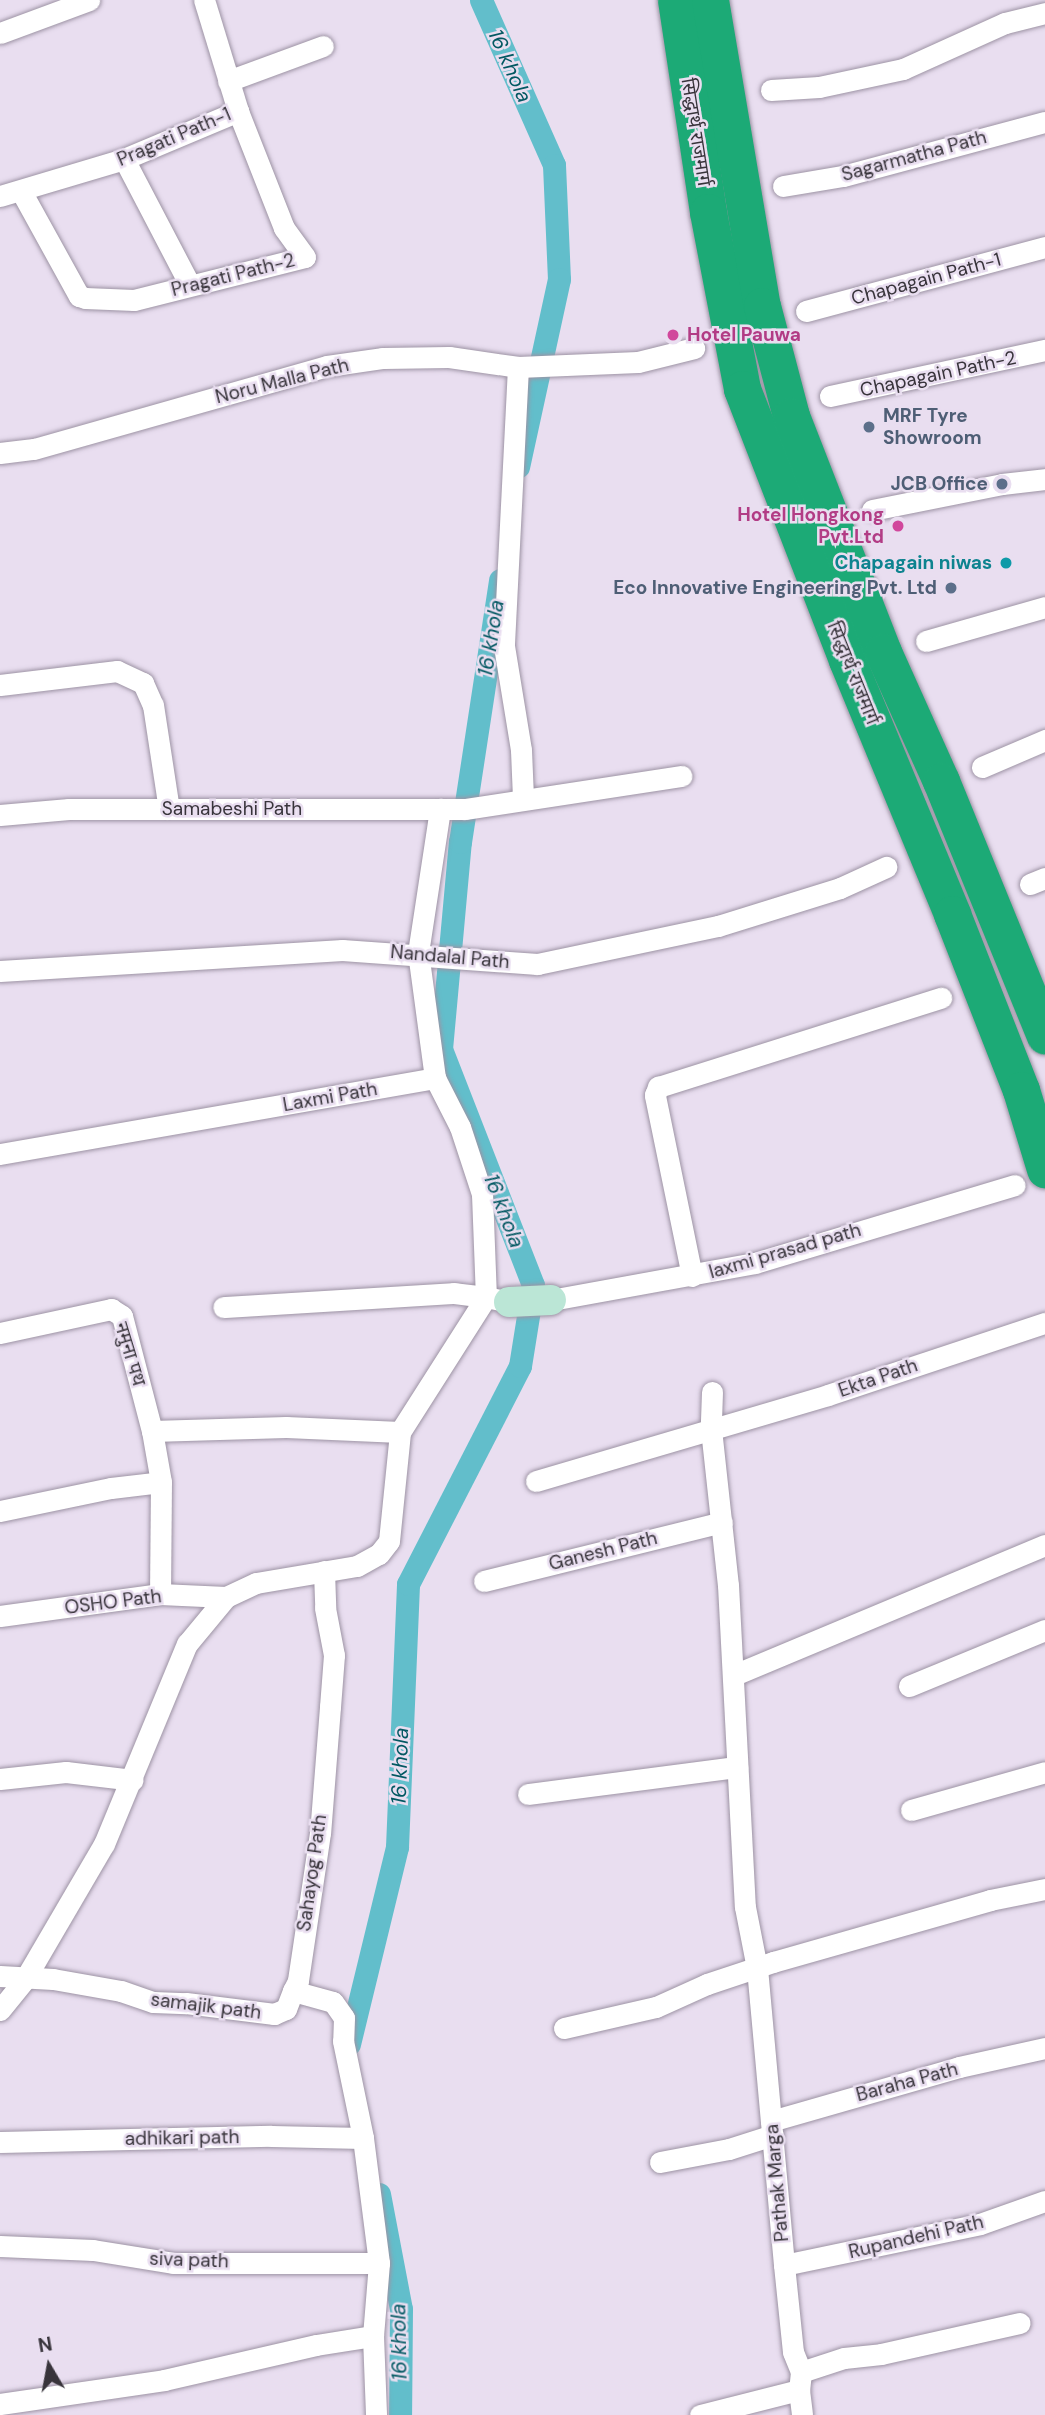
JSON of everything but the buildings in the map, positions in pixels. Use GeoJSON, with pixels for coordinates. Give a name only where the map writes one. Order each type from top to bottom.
{"type":"FeatureCollection","features":[{"type":"Feature","properties":{"kind":"highway","name":"सिद्धार्थ राजमार्ग"},"geometry":{"type":"LineString","coordinates":[[676,0],[708,212],[742,389],[837,636],[952,914],[1021,1090],[1030,1177]]}},
{"type":"Feature","properties":{"kind":"highway","name":"सिद्धार्थ राजमार्ग"},"geometry":{"type":"LineString","coordinates":[[710,0],[765,317],[791,416],[877,639],[941,781],[1045,1036]]}},
{"type":"Feature","properties":{"kind":"street"},"geometry":{"type":"LineString","coordinates":[[0,33],[89,0]]}},
{"type":"Feature","properties":{"kind":"street","name":"Pragati Path-1"},"geometry":{"type":"LineString","coordinates":[[0,196],[124,159],[238,111],[204,0]]}},
{"type":"Feature","properties":{"kind":"street"},"geometry":{"type":"LineString","coordinates":[[771,90],[819,87],[903,69],[1005,23],[1045,13]]}},
{"type":"Feature","properties":{"kind":"street"},"geometry":{"type":"LineString","coordinates":[[228,81],[323,46]]}},
{"type":"Feature","properties":{"kind":"street","name":"Pragati Path-2"},"geometry":{"type":"LineString","coordinates":[[21,191],[79,296],[85,298],[134,300],[305,257],[284,228],[238,111]]}},
{"type":"Feature","properties":{"kind":"street","name":"Sagarmatha Path"},"geometry":{"type":"LineString","coordinates":[[783,186],[843,176],[1045,121]]}},
{"type":"Feature","properties":{"kind":"street"},"geometry":{"type":"LineString","coordinates":[[124,159],[190,285]]}},
{"type":"Feature","properties":{"kind":"street","name":"Chapagain Path-1"},"geometry":{"type":"LineString","coordinates":[[806,311],[1045,247]]}},
{"type":"Feature","properties":{"kind":"street","name":"Noru Malla Path"},"geometry":{"type":"LineString","coordinates":[[0,453],[34,449],[327,366],[383,358],[449,357],[519,367],[638,362],[694,348]]}},
{"type":"Feature","properties":{"kind":"street","name":"Chapagain Path-2"},"geometry":{"type":"LineString","coordinates":[[830,396],[1045,350]]}},
{"type":"Feature","properties":{"kind":"street"},"geometry":{"type":"LineString","coordinates":[[519,367],[503,646],[521,750],[523,798]]}},
{"type":"Feature","properties":{"kind":"street"},"geometry":{"type":"LineString","coordinates":[[872,510],[1002,484],[1045,479]]}},
{"type":"Feature","properties":{"kind":"street"},"geometry":{"type":"LineString","coordinates":[[926,641],[1045,607]]}},
{"type":"Feature","properties":{"kind":"street"},"geometry":{"type":"LineString","coordinates":[[0,685],[117,671],[143,684],[153,705],[169,809]]}},
{"type":"Feature","properties":{"kind":"street"},"geometry":{"type":"LineString","coordinates":[[982,767],[1045,740]]}},
{"type":"Feature","properties":{"kind":"street","name":"Samabeshi Path"},"geometry":{"type":"LineString","coordinates":[[0,815],[69,809],[465,809],[523,798],[681,776]]}},
{"type":"Feature","properties":{"kind":"street"},"geometry":{"type":"LineString","coordinates":[[0,2010],[24,1979],[104,1844],[133,1780],[187,1644],[226,1597],[256,1583],[357,1566],[379,1554],[389,1541],[400,1432],[498,1299],[482,1194],[460,1127],[435,1078],[418,953],[440,809]]}},
{"type":"Feature","properties":{"kind":"street","name":"Nandalal Path"},"geometry":{"type":"LineString","coordinates":[[0,971],[342,950],[418,953],[537,964],[718,926],[840,888],[886,867]]}},
{"type":"Feature","properties":{"kind":"street"},"geometry":{"type":"LineString","coordinates":[[692,1276],[655,1095],[658,1087],[941,999]]}},
{"type":"Feature","properties":{"kind":"street","name":"Laxmi Path"},"geometry":{"type":"LineString","coordinates":[[0,1154],[435,1078]]}},
{"type":"Feature","properties":{"kind":"street","name":"laxmi prasad path"},"geometry":{"type":"LineString","coordinates":[[551,1300],[755,1263],[1030,1177]]}},
{"type":"Feature","properties":{"kind":"street"},"geometry":{"type":"LineString","coordinates":[[222,1307],[454,1293],[498,1299],[551,1300]]}},
{"type":"Feature","properties":{"kind":"street","name":"नमुना पथ"},"geometry":{"type":"LineString","coordinates":[[0,1333],[111,1309],[122,1316],[152,1431],[161,1482],[160,1594]]}},
{"type":"Feature","properties":{"kind":"street","name":"Ekta Path"},"geometry":{"type":"LineString","coordinates":[[536,1481],[828,1395],[1045,1323]]}},
{"type":"Feature","properties":{"kind":"street","name":"Pathak Marga"},"geometry":{"type":"LineString","coordinates":[[712,1392],[710,1429],[722,1522],[734,1675],[745,1907],[761,1960],[784,2265],[802,2415]]}},
{"type":"Feature","properties":{"kind":"street"},"geometry":{"type":"LineString","coordinates":[[152,1431],[286,1427],[400,1432]]}},
{"type":"Feature","properties":{"kind":"street"},"geometry":{"type":"LineString","coordinates":[[0,1511],[111,1488],[161,1482]]}},
{"type":"Feature","properties":{"kind":"street","name":"Ganesh Path"},"geometry":{"type":"LineString","coordinates":[[484,1581],[722,1522]]}},
{"type":"Feature","properties":{"kind":"street"},"geometry":{"type":"LineString","coordinates":[[734,1675],[1045,1545]]}},
{"type":"Feature","properties":{"kind":"street","name":"Sahayog Path"},"geometry":{"type":"LineString","coordinates":[[293,1992],[298,1981],[320,1833],[331,1707],[334,1655],[325,1608],[324,1572]]}},
{"type":"Feature","properties":{"kind":"street","name":"OSHO Path"},"geometry":{"type":"LineString","coordinates":[[0,1616],[160,1594],[226,1597]]}},
{"type":"Feature","properties":{"kind":"street"},"geometry":{"type":"LineString","coordinates":[[909,1686],[1045,1630]]}},
{"type":"Feature","properties":{"kind":"street"},"geometry":{"type":"LineString","coordinates":[[528,1794],[737,1767]]}},
{"type":"Feature","properties":{"kind":"street"},"geometry":{"type":"LineString","coordinates":[[0,1779],[66,1772],[133,1780]]}},
{"type":"Feature","properties":{"kind":"street"},"geometry":{"type":"LineString","coordinates":[[911,1810],[1045,1772]]}},
{"type":"Feature","properties":{"kind":"street"},"geometry":{"type":"LineString","coordinates":[[564,2028],[656,2007],[761,1960],[990,1900],[1045,1889]]}},
{"type":"Feature","properties":{"kind":"street"},"geometry":{"type":"LineString","coordinates":[[0,1976],[24,1979]]}},
{"type":"Feature","properties":{"kind":"street","name":"samajik path"},"geometry":{"type":"LineString","coordinates":[[24,1979],[53,1979],[121,1991],[153,2003],[198,2004],[274,2014],[286,2008],[293,1992]]}},
{"type":"Feature","properties":{"kind":"street"},"geometry":{"type":"LineString","coordinates":[[293,1992],[333,2002],[344,2018],[343,2041],[363,2138],[379,2263],[373,2336],[376,2415]]}},
{"type":"Feature","properties":{"kind":"street","name":"Baraha Path"},"geometry":{"type":"LineString","coordinates":[[660,2162],[729,2149],[772,2128],[959,2067],[1045,2048]]}},
{"type":"Feature","properties":{"kind":"street","name":"adhikari path"},"geometry":{"type":"LineString","coordinates":[[0,2142],[271,2136],[363,2138]]}},
{"type":"Feature","properties":{"kind":"street","name":"Rupandehi Path"},"geometry":{"type":"LineString","coordinates":[[784,2265],[980,2224],[1045,2201]]}},
{"type":"Feature","properties":{"kind":"street","name":"siva path"},"geometry":{"type":"LineString","coordinates":[[0,2246],[93,2250],[173,2263],[379,2263]]}},
{"type":"Feature","properties":{"kind":"street"},"geometry":{"type":"LineString","coordinates":[[700,2415],[800,2381],[844,2358],[881,2354],[1020,2323]]}},
{"type":"Feature","properties":{"kind":"street"},"geometry":{"type":"LineString","coordinates":[[0,2404],[164,2379],[373,2336]]}},
{"type":"Feature","properties":{"kind":"waterway","name":"16 khola"},"geometry":{"type":"LineString","coordinates":[[481,0],[554,165],[559,279],[518,467]]}},
{"type":"Feature","properties":{"kind":"waterway","name":"16 khola"},"geometry":{"type":"LineString","coordinates":[[349,2044],[397,1847],[408,1584],[520,1366],[533,1285],[441,1049],[460,842],[500,580]]}},
{"type":"Feature","properties":{"kind":"waterway","name":"16 khola"},"geometry":{"type":"LineString","coordinates":[[379,2194],[401,2309],[400,2415]]}},
{"type":"Feature","properties":{"kind":"place","name":"Hotel Pauwa"},"geometry":{"type":"Point","coordinates":[673,335]}},
{"type":"Feature","properties":{"kind":"place","name":"MRF Tyre Showroom"},"geometry":{"type":"Point","coordinates":[869,427]}},
{"type":"Feature","properties":{"kind":"place","name":"JCB Office"},"geometry":{"type":"Point","coordinates":[1002,484]}},
{"type":"Feature","properties":{"kind":"place","name":"Hotel Hongkong Pvt.Ltd"},"geometry":{"type":"Point","coordinates":[898,526]}},
{"type":"Feature","properties":{"kind":"place","name":"Chapagain niwas"},"geometry":{"type":"Point","coordinates":[1006,563]}},
{"type":"Feature","properties":{"kind":"place","name":"Eco Innovative Engineering Pvt. Ltd"},"geometry":{"type":"Point","coordinates":[951,588]}}]}
